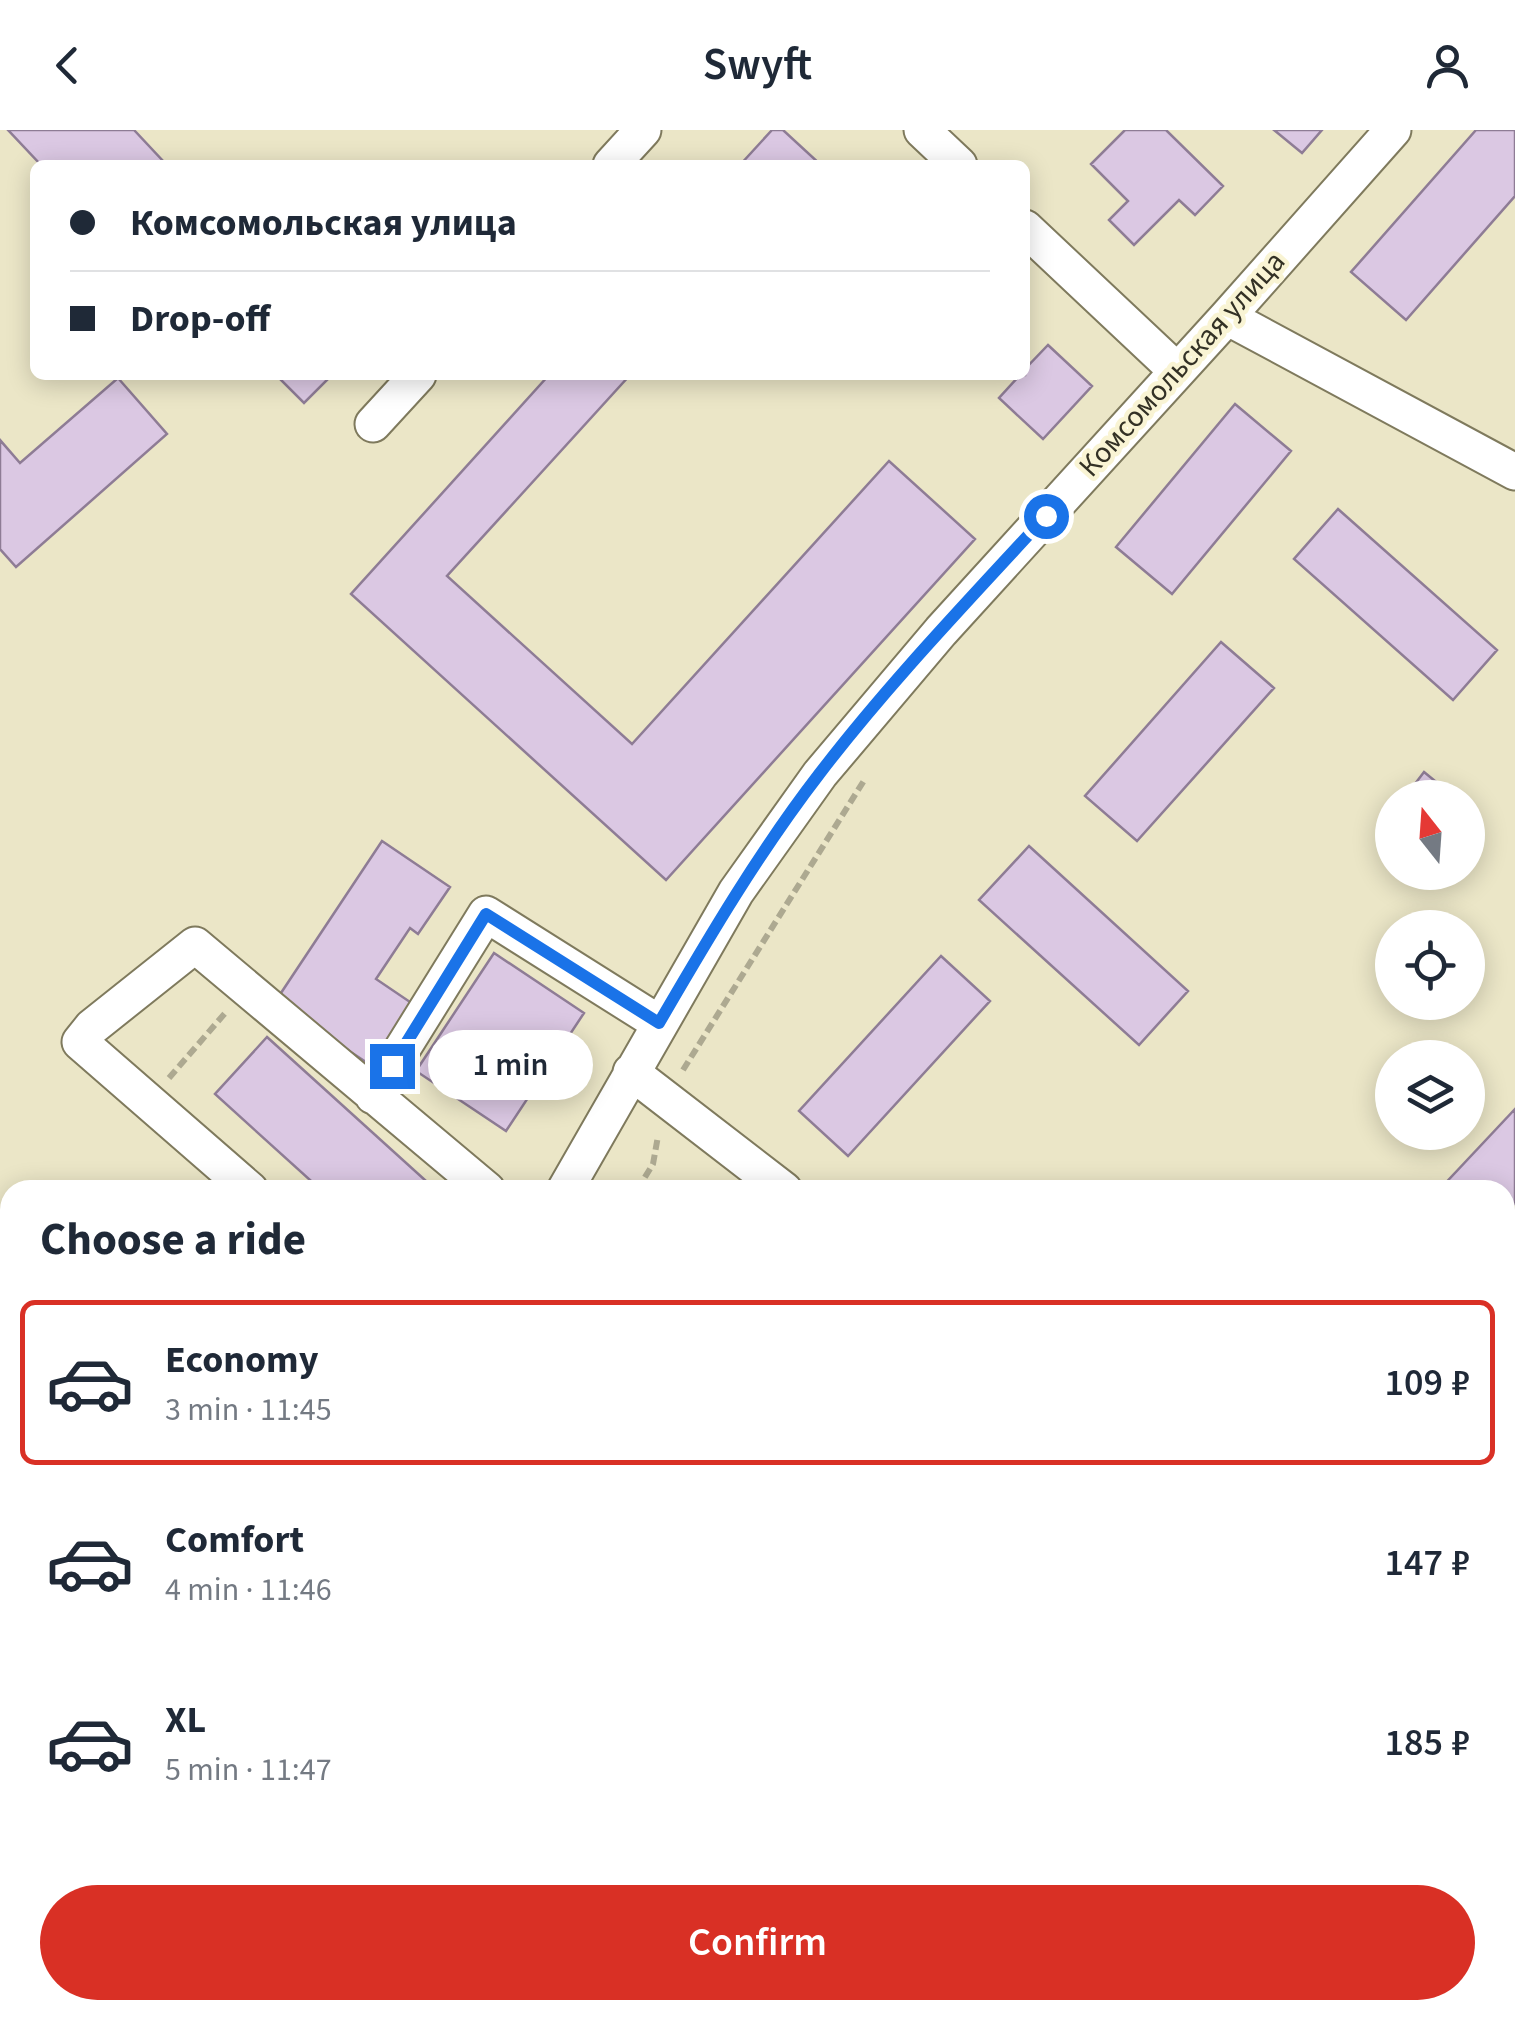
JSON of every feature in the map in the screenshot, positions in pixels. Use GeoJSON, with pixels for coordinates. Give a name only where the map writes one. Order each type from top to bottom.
{"type":"FeatureCollection","features":[{"type":"Feature","properties":{"kind":"street"},"geometry":{"type":"LineString","coordinates":[[616,160],[643,130]]}},
{"type":"Feature","properties":{"kind":"street"},"geometry":{"type":"LineString","coordinates":[[922,130],[954,160]]}},
{"type":"Feature","properties":{"kind":"street","name":"Комсомольская улица"},"geometry":{"type":"LineString","coordinates":[[571,1180],[736,892],[820,774],[930,643],[1393,130]]}},
{"type":"Feature","properties":{"kind":"street"},"geometry":{"type":"LineString","coordinates":[[1030,233],[1177,370]]}},
{"type":"Feature","properties":{"kind":"street"},"geometry":{"type":"LineString","coordinates":[[1228,316],[1515,472]]}},
{"type":"Feature","properties":{"kind":"street"},"geometry":{"type":"LineString","coordinates":[[373,424],[413,380]]}},
{"type":"Feature","properties":{"kind":"street"},"geometry":{"type":"LineString","coordinates":[[373,1096],[486,914],[659,1023]]}},
{"type":"Feature","properties":{"kind":"street"},"geometry":{"type":"LineString","coordinates":[[239,1180],[80,1042],[92,1027],[195,945],[475,1180]]}},
{"type":"Feature","properties":{"kind":"street"},"geometry":{"type":"LineString","coordinates":[[630,1072],[771,1180]]}},
{"type":"Feature","properties":{"kind":"path"},"geometry":{"type":"LineString","coordinates":[[644,1180],[654,1164],[665,1098],[868,774]]}},
{"type":"Feature","properties":{"kind":"path"},"geometry":{"type":"LineString","coordinates":[[149,1102],[246,988]]}},
{"type":"Feature","properties":{"kind":"building"},"geometry":{"type":"Polygon","coordinates":[[[8,130],[134,130],[162,160],[36,160],[8,130]]]}},
{"type":"Feature","properties":{"kind":"building"},"geometry":{"type":"Polygon","coordinates":[[[772,130],[783,130],[816,160],[745,160],[772,130]]]}},
{"type":"Feature","properties":{"kind":"building"},"geometry":{"type":"Polygon","coordinates":[[[1125,130],[1166,130],[1223,186],[1195,215],[1179,200],[1134,245],[1109,220],[1128,201],[1091,164],[1125,130]]]}},
{"type":"Feature","properties":{"kind":"building"},"geometry":{"type":"Polygon","coordinates":[[[1274,130],[1322,130],[1302,153],[1274,130]]]}},
{"type":"Feature","properties":{"kind":"building"},"geometry":{"type":"Polygon","coordinates":[[[1476,130],[1515,130],[1515,196],[1406,320],[1351,272],[1476,130]]]}},
{"type":"Feature","properties":{"kind":"building"},"geometry":{"type":"Polygon","coordinates":[[[1048,345],[1092,386],[1043,439],[999,398],[1015,380],[1030,380],[1030,364],[1048,345]]]}},
{"type":"Feature","properties":{"kind":"building"},"geometry":{"type":"Polygon","coordinates":[[[116,380],[167,434],[16,567],[0,549],[0,440],[20,463],[116,380]]]}},
{"type":"Feature","properties":{"kind":"building"},"geometry":{"type":"Polygon","coordinates":[[[281,380],[327,380],[304,403],[281,380]]]}},
{"type":"Feature","properties":{"kind":"building"},"geometry":{"type":"Polygon","coordinates":[[[544,380],[625,380],[447,576],[632,744],[889,461],[975,539],[666,880],[351,594],[544,380]]]}},
{"type":"Feature","properties":{"kind":"building"},"geometry":{"type":"Polygon","coordinates":[[[1235,404],[1291,451],[1172,594],[1116,547],[1235,404]]]}},
{"type":"Feature","properties":{"kind":"building"},"geometry":{"type":"Polygon","coordinates":[[[1338,509],[1497,650],[1453,700],[1294,559],[1338,509]]]}},
{"type":"Feature","properties":{"kind":"building"},"geometry":{"type":"Polygon","coordinates":[[[1221,642],[1274,688],[1137,841],[1085,796],[1221,642]]]}},
{"type":"Feature","properties":{"kind":"building"},"geometry":{"type":"Polygon","coordinates":[[[1424,772],[1434,780],[1418,780],[1424,772]]]}},
{"type":"Feature","properties":{"kind":"building"},"geometry":{"type":"Polygon","coordinates":[[[382,841],[450,887],[418,934],[410,928],[376,979],[413,1004],[372,1066],[275,1002],[382,841]]]}},
{"type":"Feature","properties":{"kind":"building"},"geometry":{"type":"Polygon","coordinates":[[[1029,846],[1188,991],[1139,1045],[979,900],[1029,846]]]}},
{"type":"Feature","properties":{"kind":"building"},"geometry":{"type":"Polygon","coordinates":[[[494,953],[584,1013],[506,1131],[416,1071],[494,953]]]}},
{"type":"Feature","properties":{"kind":"building"},"geometry":{"type":"Polygon","coordinates":[[[941,956],[990,1001],[848,1156],[799,1111],[941,956]]]}},
{"type":"Feature","properties":{"kind":"building"},"geometry":{"type":"Polygon","coordinates":[[[267,1037],[425,1180],[310,1180],[215,1094],[267,1037]]]}},
{"type":"Feature","properties":{"kind":"building"},"geometry":{"type":"Polygon","coordinates":[[[1515,1109],[1515,1180],[1448,1180],[1477,1150],[1485,1150],[1485,1141],[1515,1109]]]}},
{"type":"Feature","properties":{"kind":"route"},"geometry":{"type":"LineString","coordinates":[[392,1066],[486,914],[659,1023],[736,892],[820,774],[887,691],[1046,516]]}}]}
